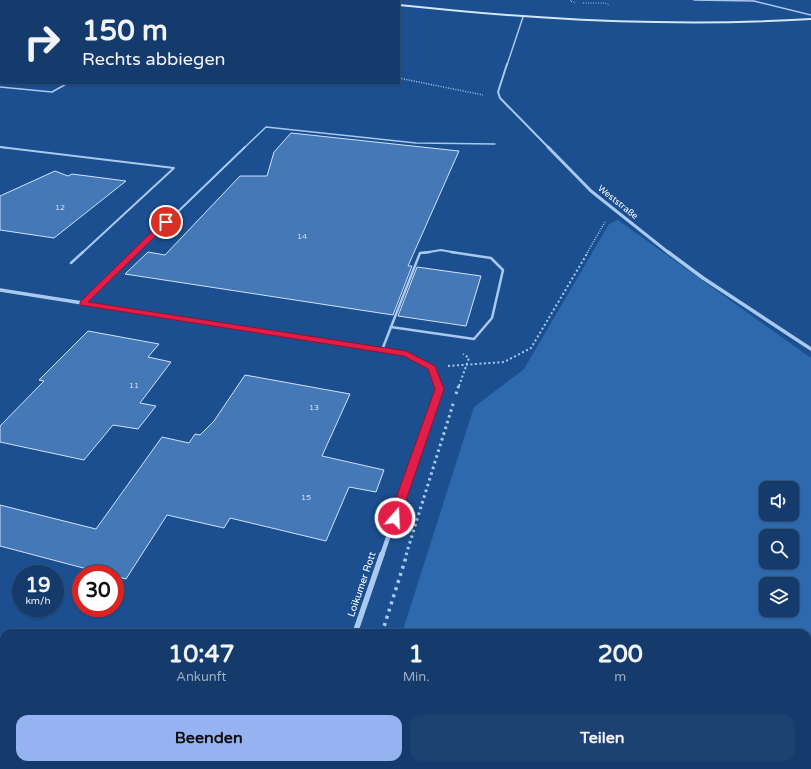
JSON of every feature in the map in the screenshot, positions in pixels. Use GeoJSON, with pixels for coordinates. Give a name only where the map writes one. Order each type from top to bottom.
{"type":"FeatureCollection","features":[{"type":"Feature","properties":{"kind":"main road"},"geometry":{"type":"LineString","coordinates":[[400,5],[523,17],[665,24],[713,24],[811,19]]}},
{"type":"Feature","properties":{"kind":"street"},"geometry":{"type":"LineString","coordinates":[[754,1],[811,15]]}},
{"type":"Feature","properties":{"kind":"street"},"geometry":{"type":"LineString","coordinates":[[500,98],[498,92],[523,17]]}},
{"type":"Feature","properties":{"kind":"street","name":"Weststraße"},"geometry":{"type":"LineString","coordinates":[[500,98],[591,191],[616,212],[703,278],[811,349]]}},
{"type":"Feature","properties":{"kind":"street"},"geometry":{"type":"LineString","coordinates":[[0,290],[406,354],[432,368]]}},
{"type":"Feature","properties":{"kind":"street","name":"Loikumer Rott"},"geometry":{"type":"LineString","coordinates":[[356,629],[439,389],[432,368]]}},
{"type":"Feature","properties":{"kind":"lane"},"geometry":{"type":"LineString","coordinates":[[694,0],[754,1]]}},
{"type":"Feature","properties":{"kind":"lane"},"geometry":{"type":"LineString","coordinates":[[0,87],[52,92],[66,84]]}},
{"type":"Feature","properties":{"kind":"lane"},"geometry":{"type":"LineString","coordinates":[[82,304],[209,180],[266,127],[416,143],[495,144]]}},
{"type":"Feature","properties":{"kind":"lane"},"geometry":{"type":"LineString","coordinates":[[0,148],[174,168],[71,263]]}},
{"type":"Feature","properties":{"kind":"lane"},"geometry":{"type":"LineString","coordinates":[[382,350],[391,327],[420,253],[441,250],[491,258],[503,270],[492,318],[474,339],[391,327]]}},
{"type":"Feature","properties":{"kind":"path"},"geometry":{"type":"LineString","coordinates":[[400,78],[500,98]]}},
{"type":"Feature","properties":{"kind":"path"},"geometry":{"type":"LineString","coordinates":[[432,368],[504,362],[531,348],[606,221],[616,212]]}},
{"type":"Feature","properties":{"kind":"path"},"geometry":{"type":"LineString","coordinates":[[383,629],[469,358],[457,349]]}},
{"type":"Feature","properties":{"kind":"shaded area"},"geometry":{"type":"Polygon","coordinates":[[[618,220],[811,358],[811,629],[403,629],[474,407],[524,369],[609,224],[618,220]]]}},
{"type":"Feature","properties":{"kind":"building"},"geometry":{"type":"Polygon","coordinates":[[[291,133],[459,151],[408,266],[412,266],[393,315],[125,274],[148,252],[165,255],[240,176],[267,176],[274,152],[291,133]]]}},
{"type":"Feature","properties":{"kind":"building"},"geometry":{"type":"Polygon","coordinates":[[[55,171],[68,176],[72,174],[126,181],[54,238],[0,230],[0,196],[55,171]]]}},
{"type":"Feature","properties":{"kind":"building"},"geometry":{"type":"Polygon","coordinates":[[[417,267],[481,276],[466,326],[398,316],[417,267]]]}},
{"type":"Feature","properties":{"kind":"building"},"geometry":{"type":"Polygon","coordinates":[[[88,331],[159,344],[148,357],[171,362],[140,403],[156,406],[138,429],[113,425],[84,460],[0,442],[0,426],[44,381],[39,380],[88,331]]]}},
{"type":"Feature","properties":{"kind":"building"},"geometry":{"type":"Polygon","coordinates":[[[245,375],[350,394],[322,456],[384,470],[376,492],[349,487],[326,541],[230,518],[224,528],[167,515],[126,579],[124,578],[124,565],[72,565],[0,546],[0,505],[96,529],[162,437],[189,443],[195,434],[200,435],[214,421],[245,375]]]}},
{"type":"Feature","properties":{"kind":"route"},"geometry":{"type":"LineString","coordinates":[[166,222],[82,304],[406,354],[432,368],[439,389],[395,518]]}}]}
